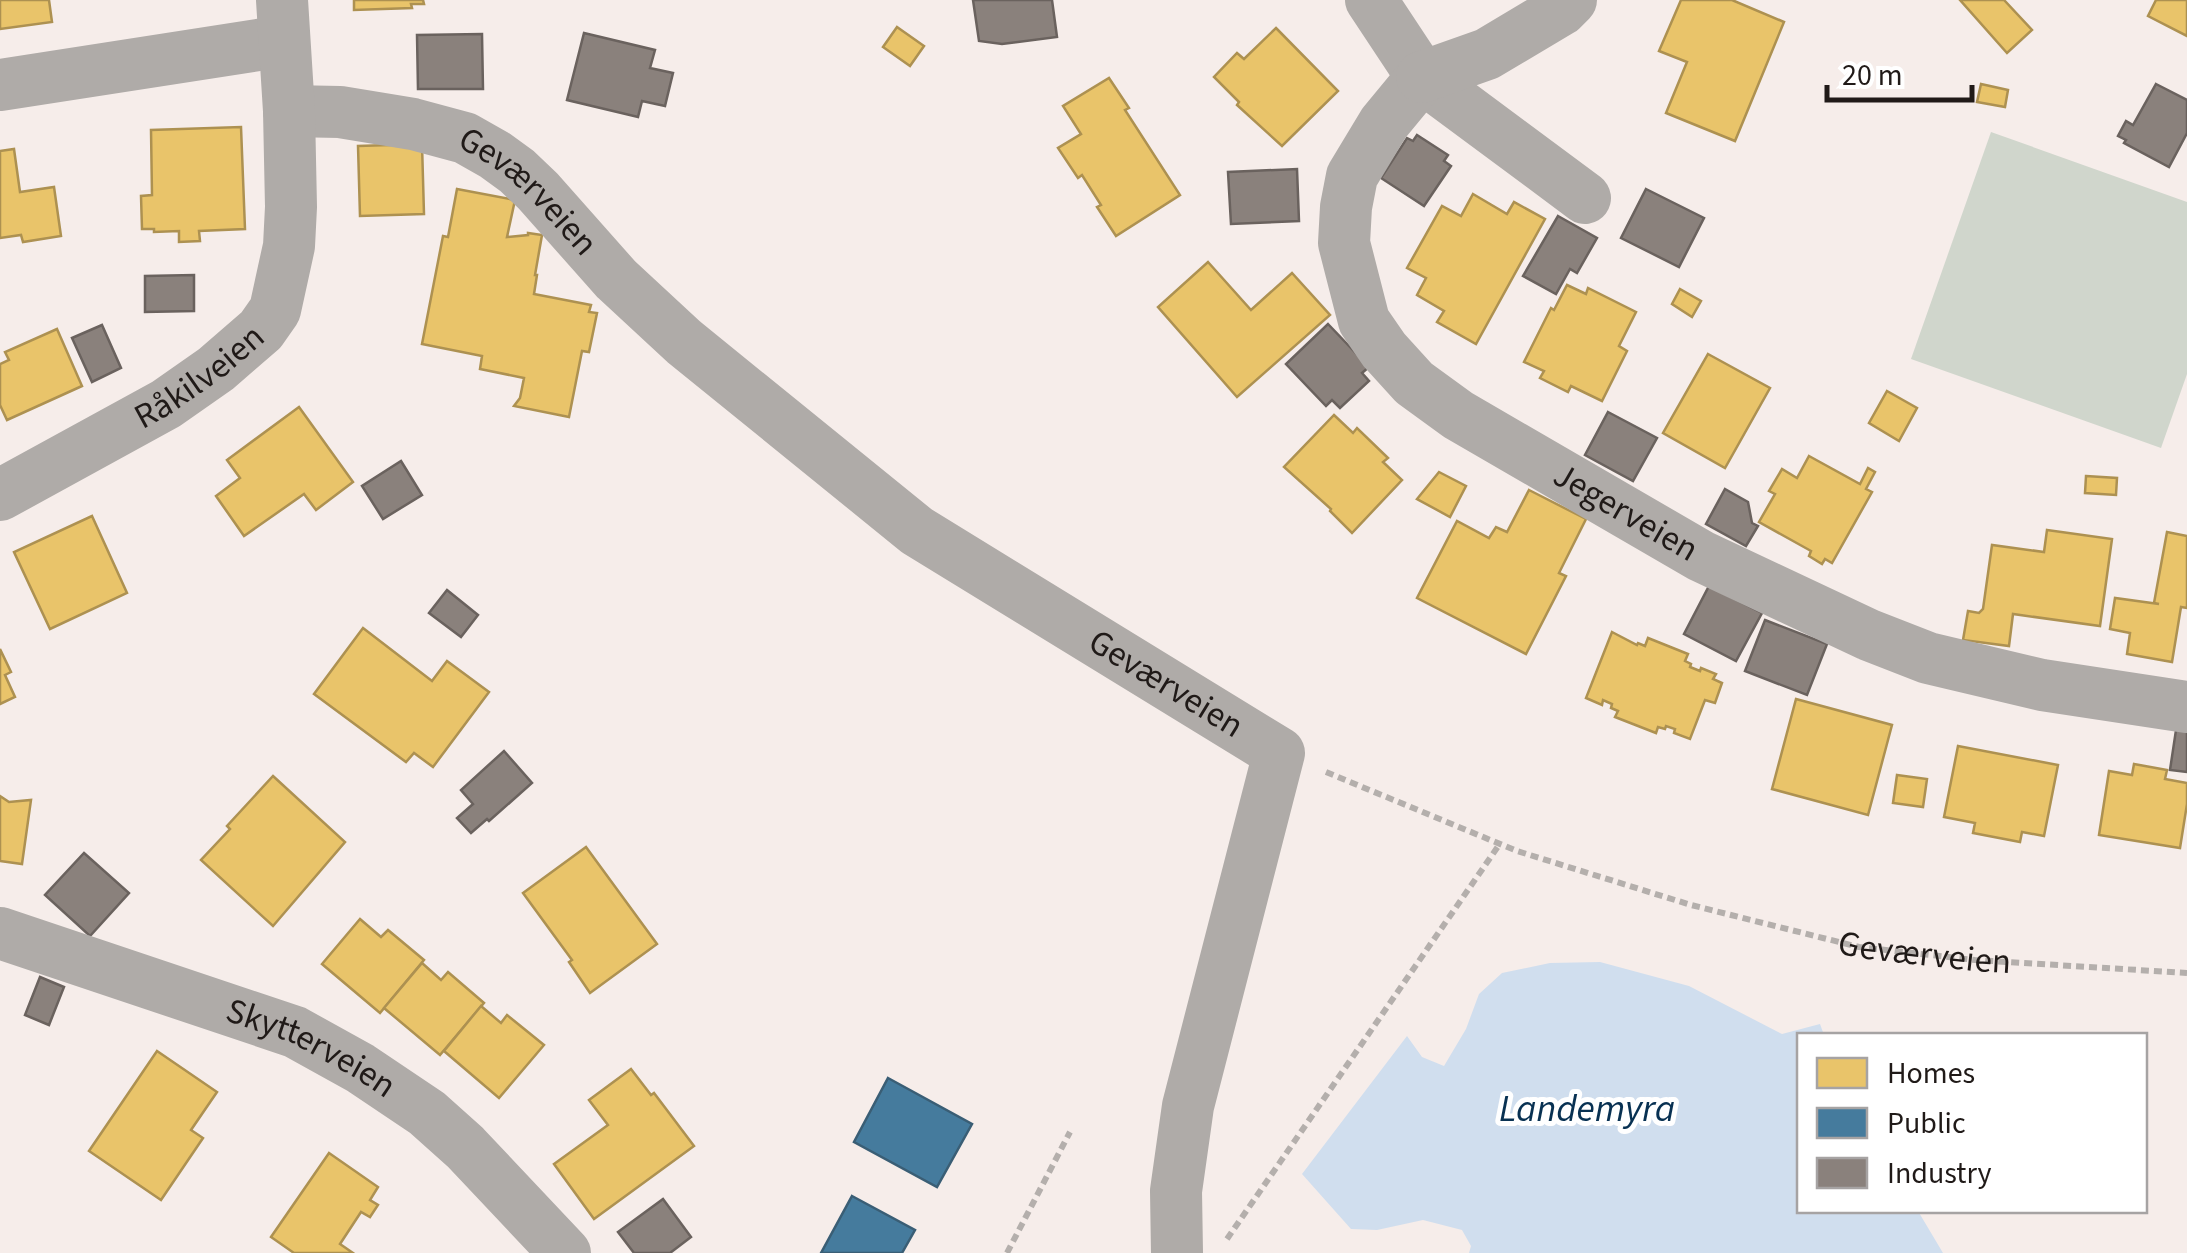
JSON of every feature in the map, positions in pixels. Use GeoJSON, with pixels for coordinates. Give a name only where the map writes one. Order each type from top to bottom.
{"type":"FeatureCollection","features":[{"type":"Feature","properties":{"kind":"street"},"geometry":{"type":"LineString","coordinates":[[1371,0],[1422,77],[1584,198]]}},
{"type":"Feature","properties":{"kind":"street"},"geometry":{"type":"LineString","coordinates":[[1422,77],[1486,54],[1561,10],[1570,0]]}},
{"type":"Feature","properties":{"kind":"street"},"geometry":{"type":"LineString","coordinates":[[0,86],[283,20]]}},
{"type":"Feature","properties":{"kind":"street","name":"Råkilveien"},"geometry":{"type":"LineString","coordinates":[[0,495],[166,404],[216,369],[260,330],[275,310],[289,246],[291,208],[283,20]]}},
{"type":"Feature","properties":{"kind":"street","name":"Jegerveien"},"geometry":{"type":"LineString","coordinates":[[1422,77],[1384,123],[1352,176],[1344,243],[1364,321],[1414,383],[1458,415],[1702,556],[1869,635],[1928,658],[2042,686],[2187,707]]}},
{"type":"Feature","properties":{"kind":"street","name":"Geværveien"},"geometry":{"type":"LineString","coordinates":[[289,111],[340,112],[413,124],[466,138],[495,155],[528,181],[616,279],[684,342],[917,530],[1278,752]]}},
{"type":"Feature","properties":{"kind":"street"},"geometry":{"type":"LineString","coordinates":[[1177,1253],[1176,1192],[1188,1106],[1278,752]]}},
{"type":"Feature","properties":{"kind":"street","name":"Skytterveien"},"geometry":{"type":"LineString","coordinates":[[0,934],[295,1032],[360,1068],[427,1113],[466,1148],[564,1253]]}},
{"type":"Feature","properties":{"kind":"path","name":"Geværveien"},"geometry":{"type":"LineString","coordinates":[[1278,752],[1500,845],[1690,905],[1858,947],[1975,960],[2187,973]]}},
{"type":"Feature","properties":{"kind":"path"},"geometry":{"type":"LineString","coordinates":[[1218,1253],[1500,845]]}},
{"type":"Feature","properties":{"kind":"path"},"geometry":{"type":"LineString","coordinates":[[1007,1253],[1070,1132]]}},
{"type":"Feature","properties":{"kind":"shaded area"},"geometry":{"type":"Polygon","coordinates":[[[1991,132],[2187,202],[2187,374],[2161,448],[1911,359],[1991,132]]]}},
{"type":"Feature","properties":{"kind":"water","name":"Landemyra"},"geometry":{"type":"Polygon","coordinates":[[[1600,962],[1689,986],[1782,1034],[1820,1024],[1823,1033],[1797,1033],[1797,1213],[1919,1213],[1943,1253],[1469,1253],[1471,1246],[1462,1230],[1423,1220],[1377,1230],[1351,1229],[1302,1174],[1407,1036],[1422,1057],[1444,1066],[1466,1029],[1479,994],[1502,973],[1550,963],[1600,962]]]}},
{"type":"Feature","properties":{"kind":"building: Homes"},"geometry":{"type":"Polygon","coordinates":[[[0,0],[49,0],[52,22],[0,29],[0,0]]]}},
{"type":"Feature","properties":{"kind":"building: Homes"},"geometry":{"type":"Polygon","coordinates":[[[354,0],[423,0],[424,4],[354,10],[354,0]]]}},
{"type":"Feature","properties":{"kind":"building: Homes"},"geometry":{"type":"Polygon","coordinates":[[[1681,0],[1732,0],[1784,22],[1735,141],[1666,113],[1687,62],[1659,51],[1681,0]]]}},
{"type":"Feature","properties":{"kind":"building: Homes"},"geometry":{"type":"Polygon","coordinates":[[[1960,0],[2004,0],[2032,30],[2007,53],[1960,0]]]}},
{"type":"Feature","properties":{"kind":"building: Homes"},"geometry":{"type":"Polygon","coordinates":[[[2156,0],[2187,0],[2187,36],[2148,16],[2156,0]]]}},
{"type":"Feature","properties":{"kind":"building: Homes"},"geometry":{"type":"Polygon","coordinates":[[[897,27],[924,46],[910,66],[883,47],[897,27]]]}},
{"type":"Feature","properties":{"kind":"building: Homes"},"geometry":{"type":"Polygon","coordinates":[[[1276,28],[1338,91],[1282,146],[1237,105],[1239,102],[1214,77],[1237,53],[1244,59],[1276,28]]]}},
{"type":"Feature","properties":{"kind":"building: Homes"},"geometry":{"type":"Polygon","coordinates":[[[1109,78],[1180,195],[1116,236],[1082,175],[1078,178],[1058,148],[1081,134],[1063,106],[1109,78]]]}},
{"type":"Feature","properties":{"kind":"building: Homes"},"geometry":{"type":"Polygon","coordinates":[[[1981,84],[2008,90],[2005,107],[1977,102],[1981,84]]]}},
{"type":"Feature","properties":{"kind":"building: Homes"},"geometry":{"type":"Polygon","coordinates":[[[241,127],[245,229],[199,231],[200,241],[179,242],[179,231],[142,229],[141,196],[152,195],[151,130],[241,127]]]}},
{"type":"Feature","properties":{"kind":"building: Homes"},"geometry":{"type":"Polygon","coordinates":[[[422,144],[424,214],[360,216],[358,146],[422,144]]]}},
{"type":"Feature","properties":{"kind":"building: Homes"},"geometry":{"type":"Polygon","coordinates":[[[14,149],[20,192],[54,187],[61,236],[23,242],[21,235],[0,238],[0,151],[14,149]]]}},
{"type":"Feature","properties":{"kind":"building: Homes"},"geometry":{"type":"Polygon","coordinates":[[[457,189],[515,200],[507,237],[542,235],[534,294],[591,305],[589,312],[597,313],[589,352],[582,351],[569,417],[514,406],[524,378],[480,369],[482,356],[422,344],[443,236],[448,237],[457,189]]]}},
{"type":"Feature","properties":{"kind":"building: Homes"},"geometry":{"type":"Polygon","coordinates":[[[1473,194],[1507,214],[1514,202],[1545,219],[1476,344],[1437,322],[1444,311],[1417,295],[1426,278],[1407,268],[1442,206],[1461,216],[1473,194]]]}},
{"type":"Feature","properties":{"kind":"building: Homes"},"geometry":{"type":"Polygon","coordinates":[[[1208,262],[1251,310],[1292,273],[1330,315],[1237,397],[1158,307],[1208,262]]]}},
{"type":"Feature","properties":{"kind":"building: Homes"},"geometry":{"type":"Polygon","coordinates":[[[1567,285],[1586,294],[1588,288],[1636,312],[1619,346],[1627,351],[1602,401],[1571,386],[1568,392],[1540,378],[1544,371],[1524,362],[1567,285]]]}},
{"type":"Feature","properties":{"kind":"building: Homes"},"geometry":{"type":"Polygon","coordinates":[[[1680,289],[1701,301],[1692,317],[1672,304],[1680,289]]]}},
{"type":"Feature","properties":{"kind":"building: Homes"},"geometry":{"type":"Polygon","coordinates":[[[57,329],[82,386],[7,420],[0,405],[0,364],[9,360],[5,352],[57,329]]]}},
{"type":"Feature","properties":{"kind":"building: Homes"},"geometry":{"type":"Polygon","coordinates":[[[1708,354],[1770,388],[1725,468],[1663,433],[1708,354]]]}},
{"type":"Feature","properties":{"kind":"building: Homes"},"geometry":{"type":"Polygon","coordinates":[[[1887,391],[1917,408],[1899,441],[1869,423],[1887,391]]]}},
{"type":"Feature","properties":{"kind":"building: Homes"},"geometry":{"type":"Polygon","coordinates":[[[299,407],[353,482],[316,510],[304,494],[244,536],[216,496],[240,478],[227,460],[299,407]]]}},
{"type":"Feature","properties":{"kind":"building: Homes"},"geometry":{"type":"Polygon","coordinates":[[[1334,415],[1353,433],[1357,428],[1388,458],[1383,462],[1402,480],[1352,533],[1284,467],[1334,415]]]}},
{"type":"Feature","properties":{"kind":"building: Homes"},"geometry":{"type":"Polygon","coordinates":[[[1809,456],[1860,484],[1868,468],[1875,472],[1866,489],[1872,492],[1832,563],[1825,559],[1822,564],[1809,556],[1811,551],[1759,522],[1775,494],[1769,491],[1782,469],[1797,478],[1809,456]]]}},
{"type":"Feature","properties":{"kind":"building: Homes"},"geometry":{"type":"Polygon","coordinates":[[[1439,472],[1466,486],[1450,517],[1417,499],[1439,472]]]}},
{"type":"Feature","properties":{"kind":"building: Homes"},"geometry":{"type":"Polygon","coordinates":[[[2086,476],[2117,478],[2116,495],[2085,493],[2086,476]]]}},
{"type":"Feature","properties":{"kind":"building: Homes"},"geometry":{"type":"Polygon","coordinates":[[[1529,490],[1586,519],[1559,573],[1566,576],[1526,654],[1417,598],[1457,521],[1489,538],[1496,527],[1507,532],[1529,490]]]}},
{"type":"Feature","properties":{"kind":"building: Homes"},"geometry":{"type":"Polygon","coordinates":[[[92,516],[127,593],[50,629],[14,552],[92,516]]]}},
{"type":"Feature","properties":{"kind":"building: Homes"},"geometry":{"type":"Polygon","coordinates":[[[2047,530],[2112,539],[2100,626],[2013,614],[2009,646],[1963,640],[1968,611],[1979,613],[1983,609],[1992,545],[2044,552],[2047,530]]]}},
{"type":"Feature","properties":{"kind":"building: Homes"},"geometry":{"type":"Polygon","coordinates":[[[2167,532],[2187,536],[2187,608],[2181,607],[2172,662],[2127,654],[2130,633],[2110,629],[2115,598],[2159,604],[2154,603],[2167,532]]]}},
{"type":"Feature","properties":{"kind":"building: Homes"},"geometry":{"type":"Polygon","coordinates":[[[363,628],[432,681],[447,661],[489,692],[433,767],[414,753],[406,762],[314,694],[363,628]]]}},
{"type":"Feature","properties":{"kind":"building: Homes"},"geometry":{"type":"Polygon","coordinates":[[[1612,632],[1637,645],[1645,646],[1648,638],[1688,654],[1685,661],[1690,667],[1716,674],[1713,679],[1722,683],[1715,703],[1705,700],[1690,739],[1666,726],[1658,727],[1656,733],[1615,717],[1618,711],[1611,708],[1612,704],[1603,700],[1602,705],[1586,698],[1612,632]]]}},
{"type":"Feature","properties":{"kind":"building: Homes"},"geometry":{"type":"Polygon","coordinates":[[[0,649],[11,672],[5,675],[15,697],[0,704],[0,649]]]}},
{"type":"Feature","properties":{"kind":"building: Homes"},"geometry":{"type":"Polygon","coordinates":[[[1796,699],[1892,725],[1868,815],[1772,789],[1796,699]]]}},
{"type":"Feature","properties":{"kind":"building: Homes"},"geometry":{"type":"Polygon","coordinates":[[[1958,746],[2058,765],[2044,836],[2022,832],[2020,842],[1973,833],[1975,823],[1944,817],[1958,746]]]}},
{"type":"Feature","properties":{"kind":"building: Homes"},"geometry":{"type":"Polygon","coordinates":[[[2134,764],[2167,770],[2165,779],[2187,783],[2180,848],[2099,835],[2109,771],[2132,775],[2134,764]]]}},
{"type":"Feature","properties":{"kind":"building: Homes"},"geometry":{"type":"Polygon","coordinates":[[[1897,775],[1927,779],[1923,807],[1893,803],[1897,775]]]}},
{"type":"Feature","properties":{"kind":"building: Homes"},"geometry":{"type":"Polygon","coordinates":[[[273,776],[345,842],[273,926],[201,860],[273,776]]]}},
{"type":"Feature","properties":{"kind":"building: Homes"},"geometry":{"type":"Polygon","coordinates":[[[0,796],[9,802],[31,800],[22,864],[0,861],[0,796]]]}},
{"type":"Feature","properties":{"kind":"building: Homes"},"geometry":{"type":"Polygon","coordinates":[[[586,847],[657,944],[590,993],[569,962],[572,960],[523,893],[586,847]]]}},
{"type":"Feature","properties":{"kind":"building: Homes"},"geometry":{"type":"Polygon","coordinates":[[[360,919],[381,937],[388,930],[424,960],[380,1013],[322,964],[360,919]]]}},
{"type":"Feature","properties":{"kind":"building: Homes"},"geometry":{"type":"Polygon","coordinates":[[[422,963],[441,980],[448,972],[484,1003],[440,1055],[384,1008],[422,963]]]}},
{"type":"Feature","properties":{"kind":"building: Homes"},"geometry":{"type":"Polygon","coordinates":[[[481,1006],[501,1023],[507,1015],[544,1045],[499,1098],[444,1051],[481,1006]]]}},
{"type":"Feature","properties":{"kind":"building: Homes"},"geometry":{"type":"Polygon","coordinates":[[[157,1051],[217,1092],[191,1130],[203,1138],[161,1200],[89,1151],[157,1051]]]}},
{"type":"Feature","properties":{"kind":"building: Homes"},"geometry":{"type":"Polygon","coordinates":[[[631,1069],[694,1146],[594,1219],[554,1164],[608,1125],[589,1100],[631,1069]]]}},
{"type":"Feature","properties":{"kind":"building: Homes"},"geometry":{"type":"Polygon","coordinates":[[[329,1153],[378,1187],[370,1200],[378,1205],[370,1217],[361,1212],[340,1244],[353,1253],[294,1253],[271,1237],[329,1153]]]}},
{"type":"Feature","properties":{"kind":"building: Public"},"geometry":{"type":"Polygon","coordinates":[[[888,1078],[972,1124],[937,1187],[854,1142],[888,1078]]]}},
{"type":"Feature","properties":{"kind":"building: Public"},"geometry":{"type":"Polygon","coordinates":[[[852,1196],[915,1230],[902,1253],[821,1253],[852,1196]]]}},
{"type":"Feature","properties":{"kind":"building: Industry"},"geometry":{"type":"Polygon","coordinates":[[[973,0],[1052,0],[1057,37],[1002,44],[979,41],[973,0]]]}},
{"type":"Feature","properties":{"kind":"building: Industry"},"geometry":{"type":"Polygon","coordinates":[[[584,33],[655,50],[650,68],[673,73],[665,106],[642,101],[638,117],[567,100],[584,33]]]}},
{"type":"Feature","properties":{"kind":"building: Industry"},"geometry":{"type":"Polygon","coordinates":[[[482,34],[483,89],[418,89],[417,35],[482,34]]]}},
{"type":"Feature","properties":{"kind":"building: Industry"},"geometry":{"type":"Polygon","coordinates":[[[2156,84],[2187,100],[2187,133],[2169,167],[2118,136],[2126,121],[2133,125],[2156,84]]]}},
{"type":"Feature","properties":{"kind":"building: Industry"},"geometry":{"type":"Polygon","coordinates":[[[1417,135],[1448,155],[1444,161],[1451,166],[1424,206],[1381,178],[1407,138],[1413,141],[1417,135]]]}},
{"type":"Feature","properties":{"kind":"building: Industry"},"geometry":{"type":"Polygon","coordinates":[[[1297,169],[1299,221],[1231,224],[1228,172],[1297,169]]]}},
{"type":"Feature","properties":{"kind":"building: Industry"},"geometry":{"type":"Polygon","coordinates":[[[1646,189],[1704,218],[1679,267],[1621,238],[1646,189]]]}},
{"type":"Feature","properties":{"kind":"building: Industry"},"geometry":{"type":"Polygon","coordinates":[[[1558,216],[1597,238],[1577,273],[1570,269],[1556,294],[1523,276],[1558,216]]]}},
{"type":"Feature","properties":{"kind":"building: Industry"},"geometry":{"type":"Polygon","coordinates":[[[194,275],[194,311],[145,312],[145,276],[194,275]]]}},
{"type":"Feature","properties":{"kind":"building: Industry"},"geometry":{"type":"Polygon","coordinates":[[[1328,324],[1369,367],[1362,373],[1369,381],[1340,408],[1332,400],[1326,406],[1286,364],[1328,324]]]}},
{"type":"Feature","properties":{"kind":"building: Industry"},"geometry":{"type":"Polygon","coordinates":[[[102,325],[121,368],[92,382],[72,338],[102,325]]]}},
{"type":"Feature","properties":{"kind":"building: Industry"},"geometry":{"type":"Polygon","coordinates":[[[1608,412],[1657,438],[1633,481],[1585,455],[1608,412]]]}},
{"type":"Feature","properties":{"kind":"building: Industry"},"geometry":{"type":"Polygon","coordinates":[[[401,461],[422,495],[383,519],[362,486],[401,461]]]}},
{"type":"Feature","properties":{"kind":"building: Industry"},"geometry":{"type":"Polygon","coordinates":[[[1725,489],[1748,502],[1752,523],[1758,526],[1746,546],[1706,524],[1725,489]]]}},
{"type":"Feature","properties":{"kind":"building: Industry"},"geometry":{"type":"Polygon","coordinates":[[[1709,586],[1762,613],[1736,661],[1684,634],[1709,586]]]}},
{"type":"Feature","properties":{"kind":"building: Industry"},"geometry":{"type":"Polygon","coordinates":[[[447,590],[478,615],[461,637],[429,613],[447,590]]]}},
{"type":"Feature","properties":{"kind":"building: Industry"},"geometry":{"type":"Polygon","coordinates":[[[1765,620],[1827,644],[1807,695],[1745,671],[1765,620]]]}},
{"type":"Feature","properties":{"kind":"building: Industry"},"geometry":{"type":"Polygon","coordinates":[[[2176,730],[2187,731],[2187,772],[2170,770],[2176,730]]]}},
{"type":"Feature","properties":{"kind":"building: Industry"},"geometry":{"type":"Polygon","coordinates":[[[504,751],[532,783],[471,833],[457,818],[473,804],[461,790],[504,751]]]}},
{"type":"Feature","properties":{"kind":"building: Industry"},"geometry":{"type":"Polygon","coordinates":[[[84,853],[129,893],[90,936],[45,895],[84,853]]]}},
{"type":"Feature","properties":{"kind":"building: Industry"},"geometry":{"type":"Polygon","coordinates":[[[40,977],[64,987],[49,1025],[25,1015],[40,977]]]}},
{"type":"Feature","properties":{"kind":"building: Industry"},"geometry":{"type":"Polygon","coordinates":[[[663,1199],[691,1237],[670,1253],[634,1253],[618,1232],[663,1199]]]}}]}
